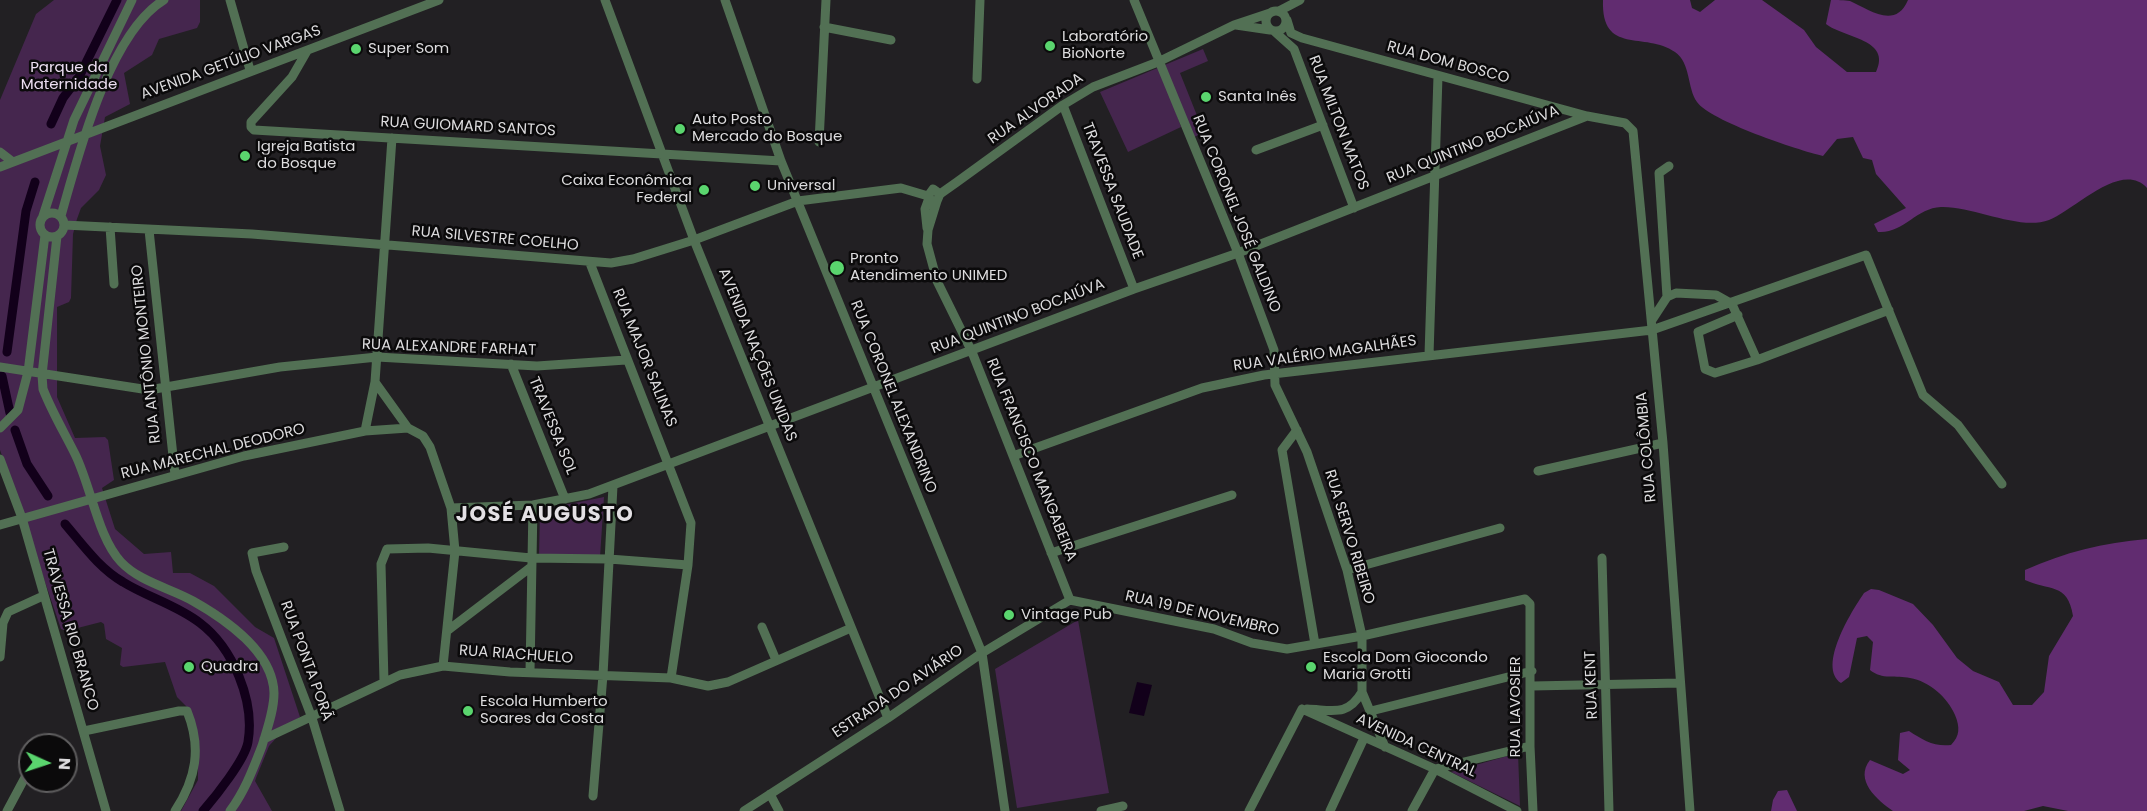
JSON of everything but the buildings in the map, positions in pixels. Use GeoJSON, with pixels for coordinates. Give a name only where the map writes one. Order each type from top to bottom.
{"type":"FeatureCollection","features":[{"type":"Feature","properties":{"kind":"street"},"geometry":{"type":"LineString","coordinates":[[0,428],[17,412],[28,372],[45,235],[40,224],[66,141],[132,0]]}},
{"type":"Feature","properties":{"kind":"street"},"geometry":{"type":"LineString","coordinates":[[162,0],[145,16],[129,37],[84,134],[57,236],[42,375],[49,404],[93,498],[106,539],[120,561],[133,572],[193,601],[217,616],[260,656],[274,691],[270,723],[248,782],[230,811]]}},
{"type":"Feature","properties":{"kind":"street"},"geometry":{"type":"LineString","coordinates":[[230,0],[250,70]]}},
{"type":"Feature","properties":{"kind":"street","name":"AVENIDA GETÚLIO VARGAS"},"geometry":{"type":"LineString","coordinates":[[0,167],[250,70],[307,51],[440,0]]}},
{"type":"Feature","properties":{"kind":"street","name":"AVENIDA NAÇÕES UNIDAS"},"geometry":{"type":"LineString","coordinates":[[604,0],[694,240],[888,718]]}},
{"type":"Feature","properties":{"kind":"street","name":"RUA CORONEL ALEXANDRINO"},"geometry":{"type":"LineString","coordinates":[[726,0],[781,161],[982,653],[1005,811]]}},
{"type":"Feature","properties":{"kind":"street"},"geometry":{"type":"LineString","coordinates":[[819,142],[826,0]]}},
{"type":"Feature","properties":{"kind":"street"},"geometry":{"type":"LineString","coordinates":[[977,79],[980,0]]}},
{"type":"Feature","properties":{"kind":"street","name":"RUA CORONEL JOSÉ GALDINO"},"geometry":{"type":"LineString","coordinates":[[1134,0],[1238,253],[1274,350],[1275,375]]}},
{"type":"Feature","properties":{"kind":"street"},"geometry":{"type":"LineString","coordinates":[[1234,25],[1273,31],[1284,28],[1277,0]]}},
{"type":"Feature","properties":{"kind":"street"},"geometry":{"type":"LineString","coordinates":[[1273,31],[1266,19],[1280,14],[1295,2]]}},
{"type":"Feature","properties":{"kind":"street"},"geometry":{"type":"LineString","coordinates":[[1280,14],[1297,43]]}},
{"type":"Feature","properties":{"kind":"street","name":"RUA ALVORADA"},"geometry":{"type":"LineString","coordinates":[[934,195],[957,182],[1063,105],[1093,87],[1158,62],[1234,25],[1280,14]]}},
{"type":"Feature","properties":{"kind":"street"},"geometry":{"type":"LineString","coordinates":[[824,27],[891,40]]}},
{"type":"Feature","properties":{"kind":"street","name":"RUA MILTON MATOS"},"geometry":{"type":"LineString","coordinates":[[1273,31],[1297,43],[1323,125],[1354,208]]}},
{"type":"Feature","properties":{"kind":"street","name":"RUA DOM BOSCO"},"geometry":{"type":"LineString","coordinates":[[1297,43],[1438,76],[1587,116]]}},
{"type":"Feature","properties":{"kind":"street","name":"RUA GUIOMARD SANTOS"},"geometry":{"type":"LineString","coordinates":[[307,51],[292,77],[251,122],[252,129],[781,161]]}},
{"type":"Feature","properties":{"kind":"street"},"geometry":{"type":"LineString","coordinates":[[1429,355],[1438,76]]}},
{"type":"Feature","properties":{"kind":"street","name":"TRAVESSA SAUDADE"},"geometry":{"type":"LineString","coordinates":[[1063,105],[1134,289]]}},
{"type":"Feature","properties":{"kind":"street","name":"RUA QUINTINO BOCAIÚVA"},"geometry":{"type":"LineString","coordinates":[[451,508],[533,505],[613,486],[1134,289],[1238,253],[1587,116]]}},
{"type":"Feature","properties":{"kind":"street","name":"RUA COLÔMBIA"},"geometry":{"type":"LineString","coordinates":[[1587,116],[1625,123],[1635,135],[1663,443],[1690,811]]}},
{"type":"Feature","properties":{"kind":"street"},"geometry":{"type":"LineString","coordinates":[[1256,150],[1323,125]]}},
{"type":"Feature","properties":{"kind":"street"},"geometry":{"type":"LineString","coordinates":[[365,432],[375,382],[387,245],[392,138]]}},
{"type":"Feature","properties":{"kind":"street"},"geometry":{"type":"LineString","coordinates":[[0,152],[13,162]]}},
{"type":"Feature","properties":{"kind":"street"},"geometry":{"type":"LineString","coordinates":[[1652,325],[1667,297],[1659,173],[1669,166]]}},
{"type":"Feature","properties":{"kind":"street","name":"RUA SILVESTRE COELHO"},"geometry":{"type":"LineString","coordinates":[[62,221],[110,227],[243,233],[590,262],[633,259],[694,240],[798,201],[877,190],[913,191],[934,195]]}},
{"type":"Feature","properties":{"kind":"street","name":"RUA FRANCISCO MANGABEIRA"},"geometry":{"type":"LineString","coordinates":[[934,195],[927,244],[937,281],[972,352],[1070,600]]}},
{"type":"Feature","properties":{"kind":"street"},"geometry":{"type":"LineString","coordinates":[[43,216],[54,213],[62,221]]}},
{"type":"Feature","properties":{"kind":"street"},"geometry":{"type":"LineString","coordinates":[[110,227],[114,284]]}},
{"type":"Feature","properties":{"kind":"street","name":"RUA ANTÔNIO MONTEIRO"},"geometry":{"type":"LineString","coordinates":[[149,230],[175,475]]}},
{"type":"Feature","properties":{"kind":"street"},"geometry":{"type":"LineString","coordinates":[[45,235],[57,236]]}},
{"type":"Feature","properties":{"kind":"street","name":"RUA VALÉRIO MAGALHÃES"},"geometry":{"type":"LineString","coordinates":[[1013,456],[1202,388],[1275,375],[1652,325],[1732,304],[1866,255],[1888,310]]}},
{"type":"Feature","properties":{"kind":"street","name":"RUA MAJOR SALINAS"},"geometry":{"type":"LineString","coordinates":[[590,262],[626,360],[671,465],[692,523],[671,678]]}},
{"type":"Feature","properties":{"kind":"street"},"geometry":{"type":"LineString","coordinates":[[1667,297],[1676,293],[1716,295],[1732,304],[1757,360]]}},
{"type":"Feature","properties":{"kind":"street"},"geometry":{"type":"LineString","coordinates":[[1738,315],[1698,332],[1705,369],[1715,373],[1757,360],[1888,310],[1923,395],[1958,425],[2002,484]]}},
{"type":"Feature","properties":{"kind":"street","name":"RUA ALEXANDRE FARHAT"},"geometry":{"type":"LineString","coordinates":[[0,367],[120,387],[165,388],[280,367],[377,357],[569,365],[626,360]]}},
{"type":"Feature","properties":{"kind":"street","name":"TRAVESSA SOL"},"geometry":{"type":"LineString","coordinates":[[511,364],[565,499]]}},
{"type":"Feature","properties":{"kind":"street","name":"RUA SERVO RIBEIRO"},"geometry":{"type":"LineString","coordinates":[[1275,375],[1275,385],[1307,452],[1347,570],[1362,636],[1362,692],[1385,747]]}},
{"type":"Feature","properties":{"kind":"street"},"geometry":{"type":"LineString","coordinates":[[375,382],[408,428],[423,436],[430,447],[451,508],[455,550],[443,666]]}},
{"type":"Feature","properties":{"kind":"street","name":"RUA MARECHAL DEODORO"},"geometry":{"type":"LineString","coordinates":[[0,525],[244,456],[365,432],[408,428]]}},
{"type":"Feature","properties":{"kind":"street"},"geometry":{"type":"LineString","coordinates":[[1297,430],[1282,450],[1315,644]]}},
{"type":"Feature","properties":{"kind":"street"},"geometry":{"type":"LineString","coordinates":[[1538,471],[1663,443]]}},
{"type":"Feature","properties":{"kind":"street","name":"TRAVESSA RIO BRANCO"},"geometry":{"type":"LineString","coordinates":[[0,459],[22,518],[106,811]]}},
{"type":"Feature","properties":{"kind":"street"},"geometry":{"type":"LineString","coordinates":[[593,796],[603,675],[613,486]]}},
{"type":"Feature","properties":{"kind":"street"},"geometry":{"type":"LineString","coordinates":[[1052,553],[1232,495]]}},
{"type":"Feature","properties":{"kind":"street"},"geometry":{"type":"LineString","coordinates":[[530,672],[533,505]]}},
{"type":"Feature","properties":{"kind":"street"},"geometry":{"type":"LineString","coordinates":[[1347,570],[1500,528]]}},
{"type":"Feature","properties":{"kind":"street","name":"RUA PONTA PORÃ"},"geometry":{"type":"LineString","coordinates":[[284,548],[252,553],[312,718],[340,811]]}},
{"type":"Feature","properties":{"kind":"street"},"geometry":{"type":"LineString","coordinates":[[384,682],[381,564],[387,549],[455,550],[531,562],[609,559],[688,565]]}},
{"type":"Feature","properties":{"kind":"street","name":"RUA KENT"},"geometry":{"type":"LineString","coordinates":[[1602,558],[1608,686],[1609,811]]}},
{"type":"Feature","properties":{"kind":"street"},"geometry":{"type":"LineString","coordinates":[[447,631],[531,562]]}},
{"type":"Feature","properties":{"kind":"street"},"geometry":{"type":"LineString","coordinates":[[0,657],[3,623],[8,612],[44,596]]}},
{"type":"Feature","properties":{"kind":"street","name":"RUA 19 DE NOVEMBRO"},"geometry":{"type":"LineString","coordinates":[[1070,600],[1214,629],[1268,647],[1287,649],[1362,636],[1521,599],[1530,604]]}},
{"type":"Feature","properties":{"kind":"street","name":"ESTRADA DO AVIÁRIO"},"geometry":{"type":"LineString","coordinates":[[744,811],[759,806],[770,794],[888,718],[982,653],[1070,600]]}},
{"type":"Feature","properties":{"kind":"street","name":"RUA LAVOSIER"},"geometry":{"type":"LineString","coordinates":[[1530,604],[1532,671],[1530,746],[1533,811]]}},
{"type":"Feature","properties":{"kind":"street"},"geometry":{"type":"LineString","coordinates":[[762,627],[776,660]]}},
{"type":"Feature","properties":{"kind":"street","name":"RUA RIACHUELO"},"geometry":{"type":"LineString","coordinates":[[264,739],[400,675],[443,666],[671,678],[708,686],[718,685],[850,628]]}},
{"type":"Feature","properties":{"kind":"street"},"geometry":{"type":"LineString","coordinates":[[1371,711],[1532,671]]}},
{"type":"Feature","properties":{"kind":"street"},"geometry":{"type":"LineString","coordinates":[[1532,686],[1680,683]]}},
{"type":"Feature","properties":{"kind":"street"},"geometry":{"type":"LineString","coordinates":[[1249,811],[1302,709],[1344,710],[1354,705],[1362,692]]}},
{"type":"Feature","properties":{"kind":"street","name":"AVENIDA CENTRAL"},"geometry":{"type":"LineString","coordinates":[[1302,709],[1435,770],[1501,808],[1517,811]]}},
{"type":"Feature","properties":{"kind":"street"},"geometry":{"type":"LineString","coordinates":[[1341,727],[1344,710]]}},
{"type":"Feature","properties":{"kind":"street"},"geometry":{"type":"LineString","coordinates":[[84,731],[187,711],[193,726],[195,774],[188,791],[175,811]]}},
{"type":"Feature","properties":{"kind":"street"},"geometry":{"type":"LineString","coordinates":[[1330,811],[1364,738]]}},
{"type":"Feature","properties":{"kind":"street"},"geometry":{"type":"LineString","coordinates":[[1412,811],[1435,770],[1530,746]]}},
{"type":"Feature","properties":{"kind":"street"},"geometry":{"type":"LineString","coordinates":[[7,811],[18,790]]}},
{"type":"Feature","properties":{"kind":"street"},"geometry":{"type":"LineString","coordinates":[[770,794],[779,811]]}},
{"type":"Feature","properties":{"kind":"street"},"geometry":{"type":"LineString","coordinates":[[1101,811],[1123,806]]}},
{"type":"Feature","properties":{"kind":"green space","name":"Parque da Maternidade"},"geometry":{"type":"Polygon","coordinates":[[[54,0],[200,0],[200,22],[197,28],[159,39],[152,55],[124,73],[130,104],[105,117],[100,146],[106,175],[99,190],[81,208],[73,234],[71,298],[69,302],[57,307],[57,397],[75,438],[105,437],[108,440],[114,480],[102,488],[115,529],[144,554],[171,552],[173,573],[190,573],[214,586],[255,627],[274,638],[300,717],[287,726],[269,746],[255,781],[272,811],[181,811],[198,780],[191,711],[177,697],[165,662],[123,667],[120,665],[122,648],[106,639],[104,624],[101,622],[66,631],[61,629],[0,450],[0,100],[36,14],[54,0]]]}},
{"type":"Feature","properties":{"kind":"green space"},"geometry":{"type":"Polygon","coordinates":[[[1203,49],[1208,61],[1180,73],[1204,133],[1189,139],[1166,83],[1181,127],[1128,152],[1100,92],[1203,49]]]}},
{"type":"Feature","properties":{"kind":"green space"},"geometry":{"type":"Polygon","coordinates":[[[604,497],[600,557],[539,555],[540,510],[604,497]]]}},
{"type":"Feature","properties":{"kind":"green space"},"geometry":{"type":"Polygon","coordinates":[[[1078,620],[1109,793],[1017,808],[995,669],[1078,620]]]}},
{"type":"Feature","properties":{"kind":"green space"},"geometry":{"type":"Polygon","coordinates":[[[1518,753],[1520,806],[1451,772],[1518,753]]]}},
{"type":"Feature","properties":{"kind":"shaded area"},"geometry":{"type":"Polygon","coordinates":[[[1603,0],[1690,0],[1692,8],[1700,12],[1715,0],[1762,0],[1804,30],[1816,47],[1847,72],[1876,72],[1879,61],[1872,46],[1826,24],[1831,0],[1850,1],[1872,12],[1888,16],[1896,14],[1908,0],[2147,0],[2147,188],[2136,181],[2124,180],[2111,183],[2060,215],[2037,223],[1941,207],[1932,208],[1895,229],[1878,232],[1874,224],[1906,208],[1876,174],[1872,160],[1863,158],[1853,137],[1837,139],[1823,156],[1795,148],[1719,118],[1697,102],[1684,62],[1675,52],[1663,46],[1617,36],[1609,29],[1604,17],[1603,0]]]}},
{"type":"Feature","properties":{"kind":"shaded area"},"geometry":{"type":"Polygon","coordinates":[[[2147,539],[2147,811],[2068,811],[2043,806],[2024,811],[1893,811],[1874,795],[1866,782],[1865,775],[1870,760],[1903,774],[1910,770],[1898,760],[1900,733],[1909,731],[1934,744],[1951,745],[1958,735],[1958,723],[1948,702],[1931,687],[1917,680],[1884,676],[1870,670],[1873,642],[1867,636],[1857,638],[1849,677],[1841,683],[1835,675],[1834,653],[1845,626],[1864,593],[1871,589],[1879,590],[1913,604],[1933,625],[1957,658],[1973,671],[1999,682],[2013,705],[2032,705],[2044,692],[2049,656],[2073,616],[2067,598],[2062,593],[2025,580],[2025,570],[2084,549],[2147,539]]]}},
{"type":"Feature","properties":{"kind":"shaded area"},"geometry":{"type":"Polygon","coordinates":[[[1137,682],[1152,685],[1144,716],[1129,713],[1137,682]]]}},
{"type":"Feature","properties":{"kind":"shaded area"},"geometry":{"type":"Polygon","coordinates":[[[1787,790],[1797,811],[1771,811],[1778,791],[1787,790]]]}},
{"type":"Feature","properties":{"kind":"waterway"},"geometry":{"type":"LineString","coordinates":[[51,124],[63,98],[79,77],[117,0]]}},
{"type":"Feature","properties":{"kind":"waterway"},"geometry":{"type":"LineString","coordinates":[[7,352],[26,211],[35,182]]}},
{"type":"Feature","properties":{"kind":"waterway"},"geometry":{"type":"LineString","coordinates":[[2,376],[10,413]]}},
{"type":"Feature","properties":{"kind":"waterway"},"geometry":{"type":"LineString","coordinates":[[15,430],[27,464],[48,496]]}},
{"type":"Feature","properties":{"kind":"waterway"},"geometry":{"type":"LineString","coordinates":[[65,524],[106,570],[132,587],[182,611],[200,623],[212,634],[232,661],[245,693],[249,726],[248,742],[236,768],[203,811]]}},
{"type":"Feature","properties":{"kind":"place","name":"Laboratório BioNorte"},"geometry":{"type":"Point","coordinates":[1050,46]}},
{"type":"Feature","properties":{"kind":"place","name":"Super Som"},"geometry":{"type":"Point","coordinates":[356,49]}},
{"type":"Feature","properties":{"kind":"place","name":"Santa Inês"},"geometry":{"type":"Point","coordinates":[1206,97]}},
{"type":"Feature","properties":{"kind":"place","name":"Auto Posto Mercado do Bosque"},"geometry":{"type":"Point","coordinates":[680,129]}},
{"type":"Feature","properties":{"kind":"place","name":"Igreja Batista do Bosque"},"geometry":{"type":"Point","coordinates":[245,156]}},
{"type":"Feature","properties":{"kind":"place","name":"Universal"},"geometry":{"type":"Point","coordinates":[755,186]}},
{"type":"Feature","properties":{"kind":"place","name":"Caixa Econômica Federal"},"geometry":{"type":"Point","coordinates":[704,190]}},
{"type":"Feature","properties":{"kind":"place","name":"Pronto Atendimento UNIMED"},"geometry":{"type":"Point","coordinates":[837,268]}},
{"type":"Feature","properties":{"kind":"place","name":"Vintage Pub"},"geometry":{"type":"Point","coordinates":[1009,615]}},
{"type":"Feature","properties":{"kind":"place","name":"Quadra"},"geometry":{"type":"Point","coordinates":[189,667]}},
{"type":"Feature","properties":{"kind":"place","name":"Escola Dom Giocondo Maria Grotti"},"geometry":{"type":"Point","coordinates":[1311,667]}},
{"type":"Feature","properties":{"kind":"place","name":"Escola Humberto Soares da Costa"},"geometry":{"type":"Point","coordinates":[468,711]}},
{"type":"Feature","properties":{"kind":"district","name":"JOSÉ AUGUSTO"},"geometry":{"type":"Point","coordinates":[545,516]}}]}
